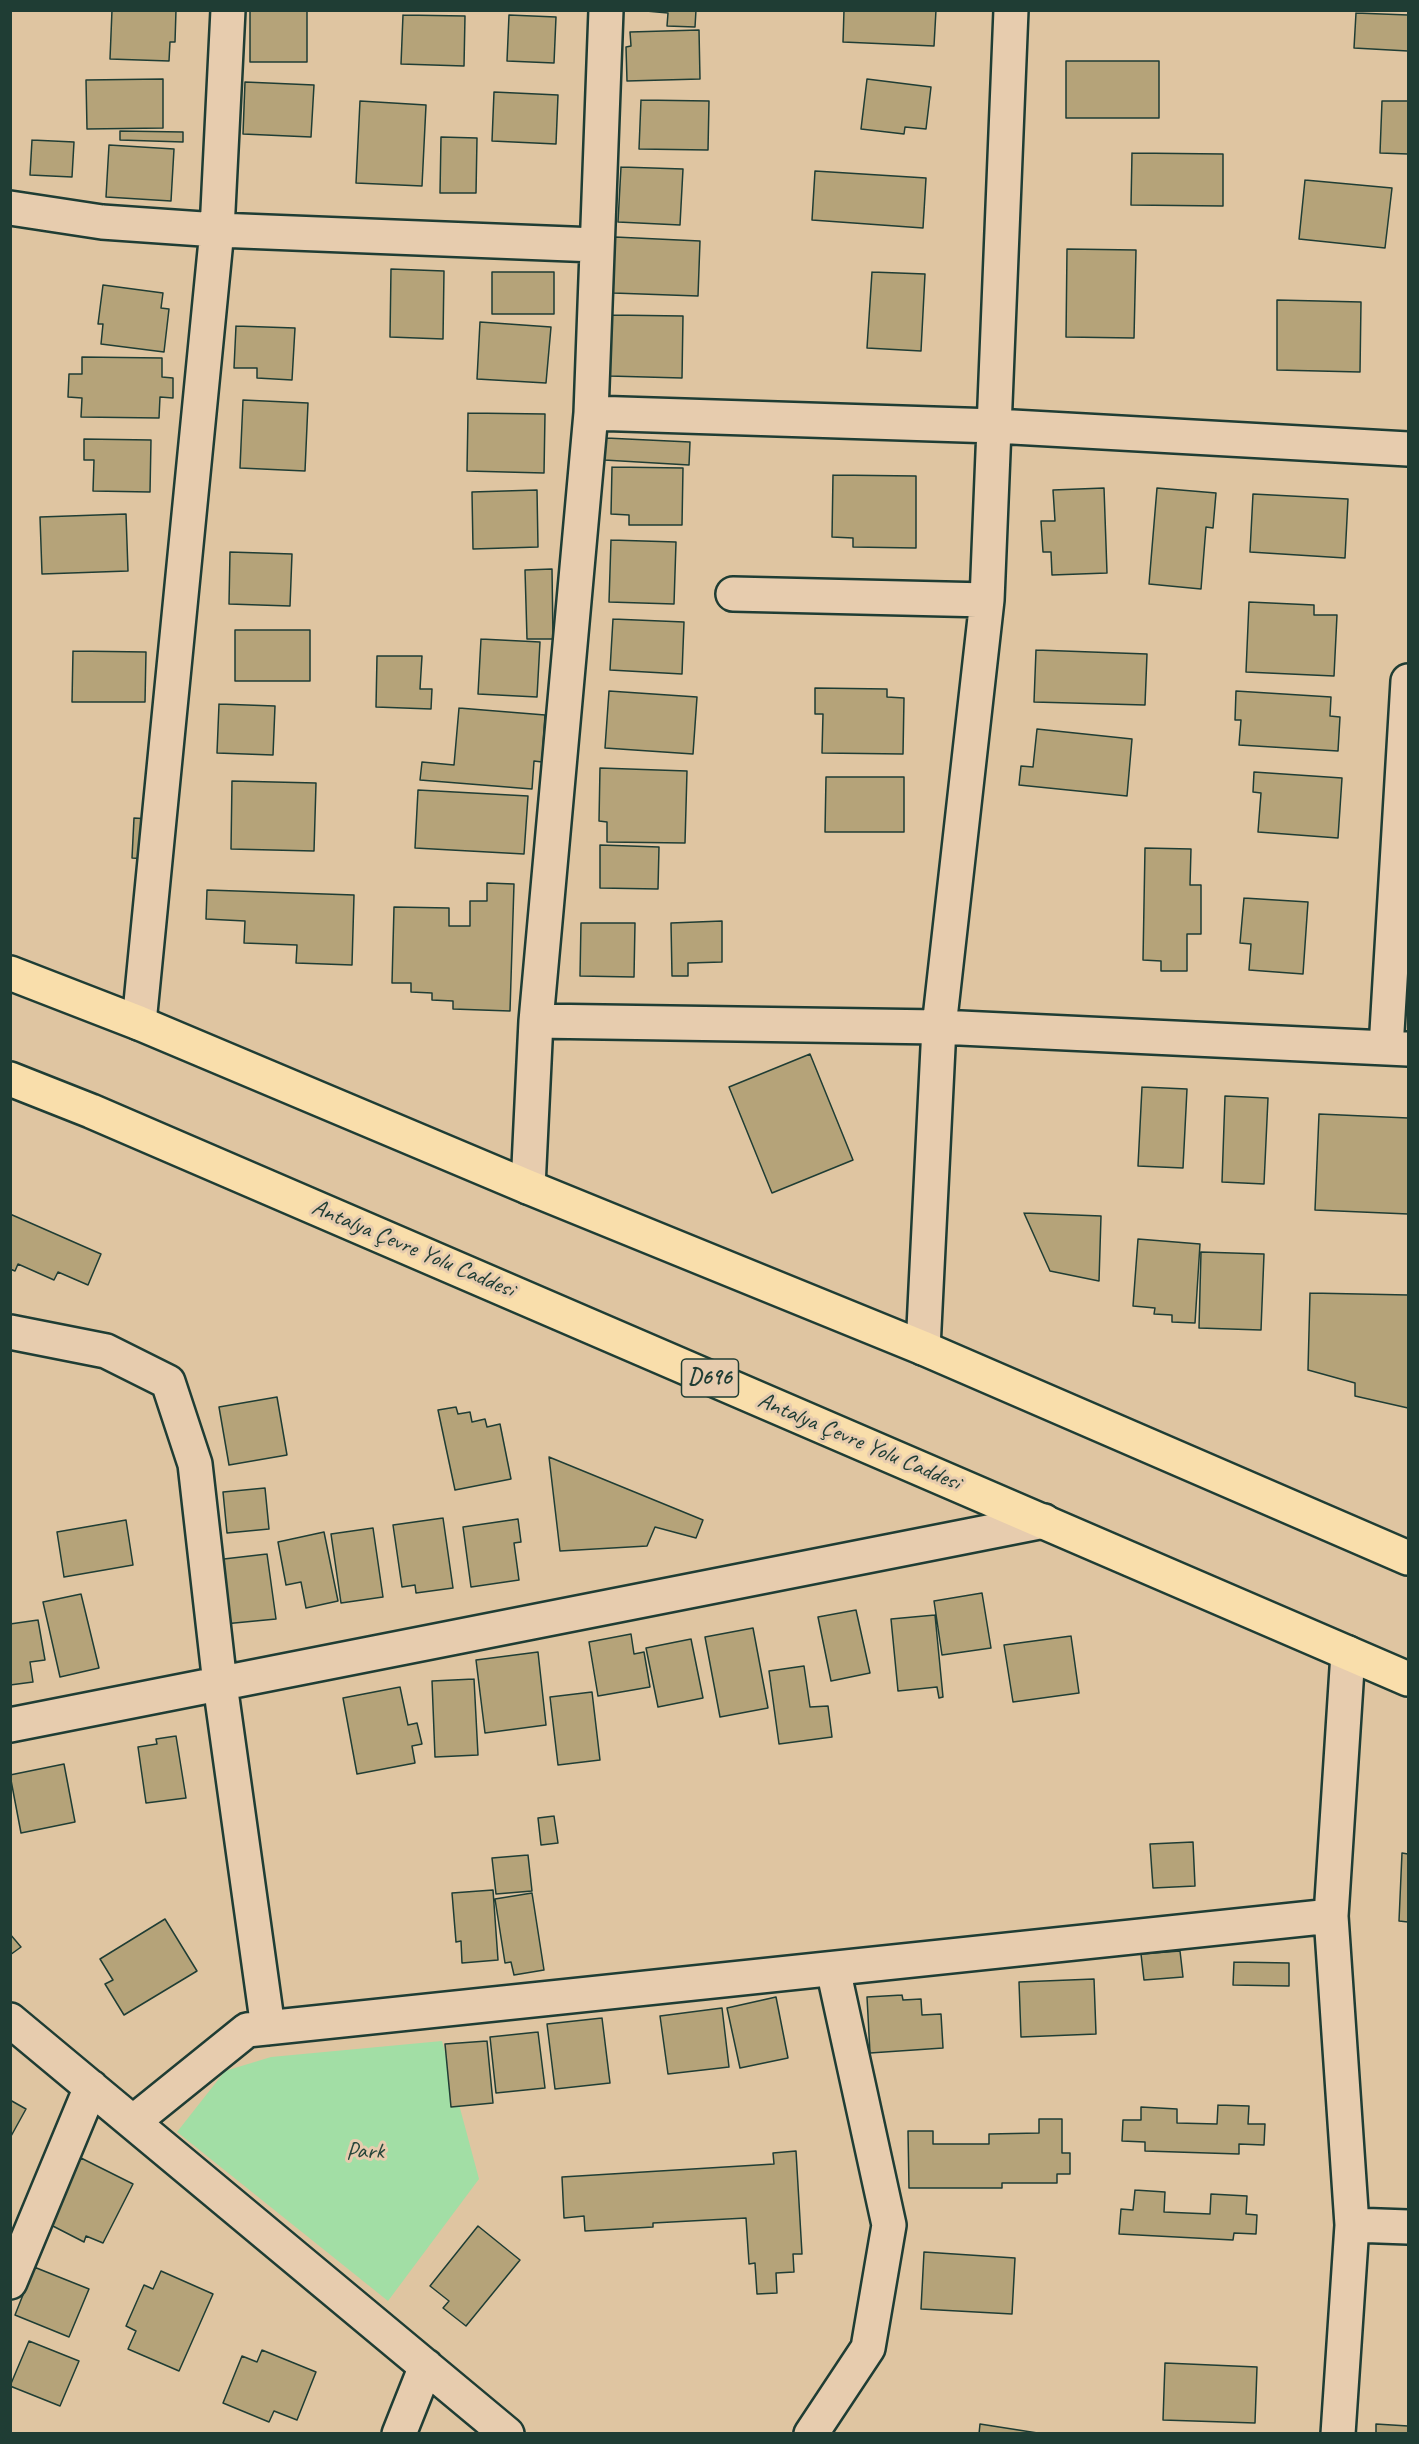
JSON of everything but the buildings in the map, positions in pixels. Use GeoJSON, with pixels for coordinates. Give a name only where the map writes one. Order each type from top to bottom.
{"type":"FeatureCollection","features":[{"type":"Feature","properties":{"kind":"highway"},"geometry":{"type":"LineString","coordinates":[[10,973],[139,1023],[528,1187],[923,1348],[1408,1558]]}},
{"type":"Feature","properties":{"kind":"highway","name":"Antalya Çevre Yolu Caddesi"},"geometry":{"type":"LineString","coordinates":[[10,1079],[91,1110],[1408,1679]]}},
{"type":"Feature","properties":{"kind":"street"},"geometry":{"type":"LineString","coordinates":[[139,1023],[217,230],[228,10]]}},
{"type":"Feature","properties":{"kind":"street"},"geometry":{"type":"LineString","coordinates":[[528,1187],[536,1021],[591,413],[606,10]]}},
{"type":"Feature","properties":{"kind":"street"},"geometry":{"type":"LineString","coordinates":[[923,1348],[939,1027],[987,600],[1011,10]]}},
{"type":"Feature","properties":{"kind":"street"},"geometry":{"type":"LineString","coordinates":[[10,208],[102,222],[217,230],[596,245]]}},
{"type":"Feature","properties":{"kind":"street"},"geometry":{"type":"LineString","coordinates":[[591,413],[995,426],[1408,449]]}},
{"type":"Feature","properties":{"kind":"street"},"geometry":{"type":"LineString","coordinates":[[733,594],[987,600]]}},
{"type":"Feature","properties":{"kind":"street"},"geometry":{"type":"LineString","coordinates":[[536,1021],[939,1027],[1397,1049],[1408,681]]}},
{"type":"Feature","properties":{"kind":"street"},"geometry":{"type":"LineString","coordinates":[[10,1332],[106,1351],[168,1382],[195,1464],[220,1684],[268,2028]]}},
{"type":"Feature","properties":{"kind":"street"},"geometry":{"type":"LineString","coordinates":[[10,1725],[1044,1521]]}},
{"type":"Feature","properties":{"kind":"street"},"geometry":{"type":"LineString","coordinates":[[1338,2433],[1352,2225],[1331,1916],[1348,1653]]}},
{"type":"Feature","properties":{"kind":"street"},"geometry":{"type":"LineString","coordinates":[[133,2122],[247,2030],[1331,1916]]}},
{"type":"Feature","properties":{"kind":"street"},"geometry":{"type":"LineString","coordinates":[[810,2433],[868,2348],[889,2225],[833,1969]]}},
{"type":"Feature","properties":{"kind":"street"},"geometry":{"type":"LineString","coordinates":[[10,2020],[507,2433]]}},
{"type":"Feature","properties":{"kind":"street"},"geometry":{"type":"LineString","coordinates":[[10,2282],[91,2087]]}},
{"type":"Feature","properties":{"kind":"street"},"geometry":{"type":"LineString","coordinates":[[1352,2225],[1408,2227]]}},
{"type":"Feature","properties":{"kind":"street"},"geometry":{"type":"LineString","coordinates":[[399,2433],[426,2366]]}},
{"type":"Feature","properties":{"kind":"green space","name":"Park"},"geometry":{"type":"Polygon","coordinates":[[[442,2041],[479,2179],[388,2301],[177,2132],[225,2071],[271,2057],[442,2041]]]}}]}
